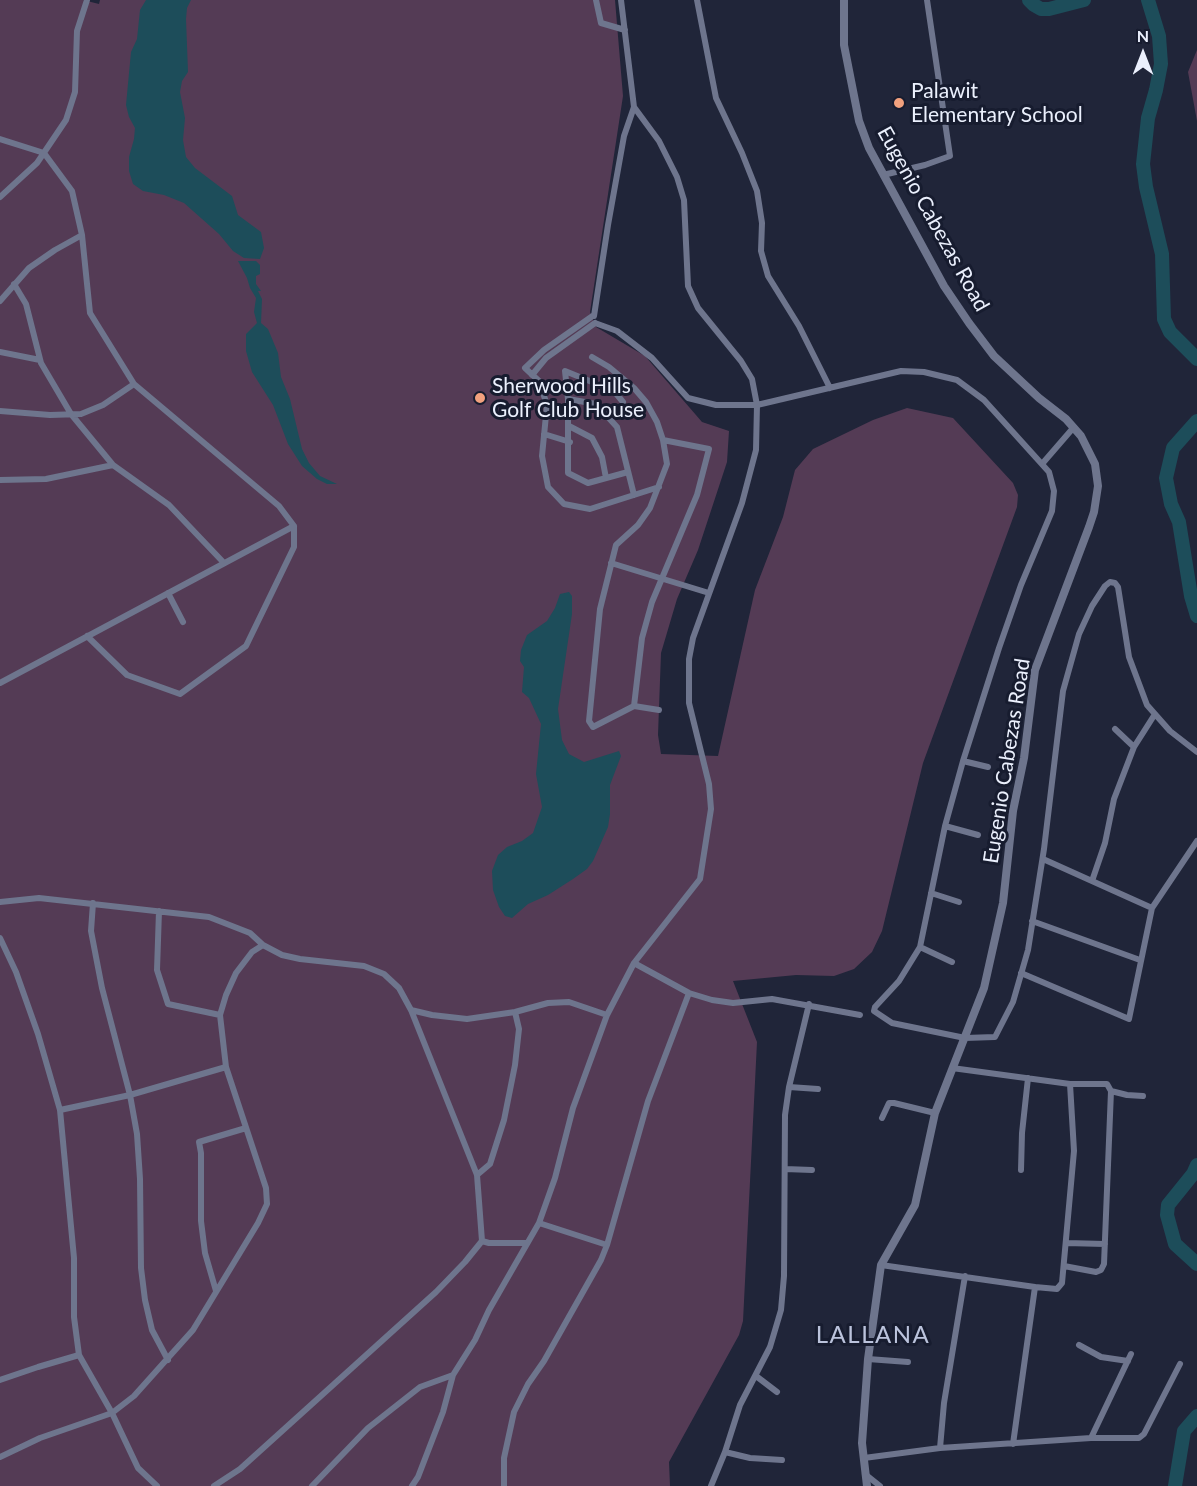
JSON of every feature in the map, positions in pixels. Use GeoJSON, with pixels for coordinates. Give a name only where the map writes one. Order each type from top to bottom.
{"type":"FeatureCollection","features":[{"type":"Feature","properties":{"kind":"street"},"geometry":{"type":"LineString","coordinates":[[0,196],[37,163],[66,120],[75,92],[77,31],[87,0]]}},
{"type":"Feature","properties":{"kind":"street"},"geometry":{"type":"LineString","coordinates":[[596,0],[601,23],[625,30]]}},
{"type":"Feature","properties":{"kind":"street"},"geometry":{"type":"LineString","coordinates":[[595,323],[594,315],[624,136],[634,107],[621,0]]}},
{"type":"Feature","properties":{"kind":"street"},"geometry":{"type":"LineString","coordinates":[[697,0],[716,98],[757,191],[762,223],[761,251],[768,276],[799,326],[830,388]]}},
{"type":"Feature","properties":{"kind":"street","name":"Eugenio Cabezas Road"},"geometry":{"type":"LineString","coordinates":[[844,0],[844,45],[859,121],[869,148],[883,175],[944,286],[994,356],[1074,427],[1089,449],[1095,464],[1098,486],[1094,512],[1035,670],[1024,758],[1013,812],[1003,903],[984,987],[935,1113],[915,1205],[881,1266],[868,1359],[862,1443],[867,1486]]}},
{"type":"Feature","properties":{"kind":"street"},"geometry":{"type":"LineString","coordinates":[[883,175],[925,165],[950,156],[927,0]]}},
{"type":"Feature","properties":{"kind":"street"},"geometry":{"type":"LineString","coordinates":[[412,1486],[418,1477],[443,1412],[453,1375],[475,1340],[489,1310],[539,1223],[555,1178],[573,1108],[608,1015],[634,963],[700,879],[711,809],[709,784],[689,703],[689,659],[693,638],[742,503],[756,450],[758,405],[752,379],[741,361],[698,308],[688,286],[684,200],[677,177],[659,141],[634,107]]}},
{"type":"Feature","properties":{"kind":"street"},"geometry":{"type":"LineString","coordinates":[[0,139],[45,153],[72,191],[82,235],[90,313],[134,384],[279,506],[294,526],[294,547],[246,646],[180,694],[127,675],[87,636]]}},
{"type":"Feature","properties":{"kind":"street"},"geometry":{"type":"LineString","coordinates":[[0,301],[29,268],[82,235]]}},
{"type":"Feature","properties":{"kind":"street"},"geometry":{"type":"LineString","coordinates":[[14,284],[26,304],[40,360],[71,414],[113,465],[169,505],[224,563]]}},
{"type":"Feature","properties":{"kind":"street"},"geometry":{"type":"LineString","coordinates":[[594,315],[544,350],[525,368],[539,381],[547,405],[542,456],[548,488],[564,504],[590,509],[659,487]]}},
{"type":"Feature","properties":{"kind":"street"},"geometry":{"type":"LineString","coordinates":[[595,323],[617,331],[652,358],[688,398],[716,405],[758,405],[901,371],[924,372],[957,380],[984,400],[1042,464],[1052,481],[1054,490],[1052,511],[1021,585],[963,761],[945,826],[920,947],[899,981],[875,1006],[874,1011],[892,1023],[965,1038],[995,1037],[1013,1002],[1032,921],[1043,859],[1063,690],[1079,634],[1092,606],[1110,582],[1115,583],[1118,587],[1129,657],[1147,705],[1170,731],[1197,752]]}},
{"type":"Feature","properties":{"kind":"street"},"geometry":{"type":"LineString","coordinates":[[532,375],[546,358],[595,323]]}},
{"type":"Feature","properties":{"kind":"street"},"geometry":{"type":"LineString","coordinates":[[0,352],[40,360]]}},
{"type":"Feature","properties":{"kind":"street"},"geometry":{"type":"LineString","coordinates":[[592,357],[609,367],[634,388],[646,402],[657,422],[667,464],[650,508],[638,525],[616,545],[600,609],[589,721],[593,727],[633,706],[659,710]]}},
{"type":"Feature","properties":{"kind":"street"},"geometry":{"type":"LineString","coordinates":[[623,402],[614,391],[565,371],[570,442],[567,450],[568,473],[588,483],[628,472]]}},
{"type":"Feature","properties":{"kind":"street"},"geometry":{"type":"LineString","coordinates":[[0,411],[81,414],[103,405],[134,384]]}},
{"type":"Feature","properties":{"kind":"street"},"geometry":{"type":"LineString","coordinates":[[568,399],[596,404],[617,427],[634,495]]}},
{"type":"Feature","properties":{"kind":"street"},"geometry":{"type":"LineString","coordinates":[[569,426],[592,438],[602,457],[606,478]]}},
{"type":"Feature","properties":{"kind":"street"},"geometry":{"type":"LineString","coordinates":[[1042,464],[1074,427]]}},
{"type":"Feature","properties":{"kind":"street"},"geometry":{"type":"LineString","coordinates":[[544,434],[570,442]]}},
{"type":"Feature","properties":{"kind":"street"},"geometry":{"type":"LineString","coordinates":[[633,706],[642,638],[661,578],[697,495],[709,449],[663,440]]}},
{"type":"Feature","properties":{"kind":"street"},"geometry":{"type":"LineString","coordinates":[[0,480],[46,479],[113,465]]}},
{"type":"Feature","properties":{"kind":"street"},"geometry":{"type":"LineString","coordinates":[[0,683],[294,526]]}},
{"type":"Feature","properties":{"kind":"street"},"geometry":{"type":"LineString","coordinates":[[611,563],[709,593]]}},
{"type":"Feature","properties":{"kind":"street"},"geometry":{"type":"LineString","coordinates":[[168,593],[183,622]]}},
{"type":"Feature","properties":{"kind":"street"},"geometry":{"type":"LineString","coordinates":[[1092,881],[1105,843],[1114,799],[1134,747],[1155,714]]}},
{"type":"Feature","properties":{"kind":"street"},"geometry":{"type":"LineString","coordinates":[[1115,729],[1134,747]]}},
{"type":"Feature","properties":{"kind":"street"},"geometry":{"type":"LineString","coordinates":[[963,761],[988,767]]}},
{"type":"Feature","properties":{"kind":"street"},"geometry":{"type":"LineString","coordinates":[[945,826],[978,835]]}},
{"type":"Feature","properties":{"kind":"street"},"geometry":{"type":"LineString","coordinates":[[1021,973],[1129,1019],[1152,908],[1197,841]]}},
{"type":"Feature","properties":{"kind":"street"},"geometry":{"type":"LineString","coordinates":[[1043,859],[1152,908]]}},
{"type":"Feature","properties":{"kind":"street"},"geometry":{"type":"LineString","coordinates":[[931,892],[959,902]]}},
{"type":"Feature","properties":{"kind":"street"},"geometry":{"type":"LineString","coordinates":[[0,902],[39,898],[208,917],[250,933],[263,945],[282,955],[364,966],[384,974],[399,988],[411,1010],[477,1175],[482,1241],[465,1262],[427,1300],[240,1469],[214,1486]]}},
{"type":"Feature","properties":{"kind":"street"},"geometry":{"type":"LineString","coordinates":[[93,903],[91,931],[137,1134],[141,1268],[145,1300],[152,1330],[168,1360]]}},
{"type":"Feature","properties":{"kind":"street"},"geometry":{"type":"LineString","coordinates":[[159,911],[157,970],[168,1004],[220,1015]]}},
{"type":"Feature","properties":{"kind":"street"},"geometry":{"type":"LineString","coordinates":[[1032,921],[1140,960]]}},
{"type":"Feature","properties":{"kind":"street"},"geometry":{"type":"LineString","coordinates":[[0,938],[16,972],[38,1034],[60,1110],[74,1258],[74,1317],[79,1355],[112,1413],[138,1468],[157,1486]]}},
{"type":"Feature","properties":{"kind":"street"},"geometry":{"type":"LineString","coordinates":[[0,1457],[40,1438],[112,1413],[134,1396],[193,1330],[258,1223],[267,1204],[266,1188],[226,1067],[220,1015],[236,973],[252,952],[263,945]]}},
{"type":"Feature","properties":{"kind":"street"},"geometry":{"type":"LineString","coordinates":[[920,947],[952,962]]}},
{"type":"Feature","properties":{"kind":"street"},"geometry":{"type":"LineString","coordinates":[[634,963],[689,993],[712,1000],[733,1003],[772,999],[861,1015]]}},
{"type":"Feature","properties":{"kind":"street"},"geometry":{"type":"LineString","coordinates":[[504,1486],[504,1458],[514,1412],[608,1245],[648,1101],[689,993]]}},
{"type":"Feature","properties":{"kind":"street"},"geometry":{"type":"LineString","coordinates":[[411,1010],[432,1015],[467,1018],[515,1012],[548,1003],[569,1002],[608,1015]]}},
{"type":"Feature","properties":{"kind":"street"},"geometry":{"type":"LineString","coordinates":[[711,1486],[740,1405],[770,1347],[781,1311],[784,1276],[785,1116],[789,1087],[809,1004]]}},
{"type":"Feature","properties":{"kind":"street"},"geometry":{"type":"LineString","coordinates":[[477,1175],[490,1164],[504,1120],[515,1065],[519,1029],[515,1012]]}},
{"type":"Feature","properties":{"kind":"street"},"geometry":{"type":"LineString","coordinates":[[60,1110],[130,1095],[226,1067]]}},
{"type":"Feature","properties":{"kind":"street"},"geometry":{"type":"LineString","coordinates":[[952,1068],[1070,1084],[1107,1084],[1111,1091],[1104,1264],[1098,1272],[1064,1266]]}},
{"type":"Feature","properties":{"kind":"street"},"geometry":{"type":"LineString","coordinates":[[1021,1170],[1022,1132],[1028,1078]]}},
{"type":"Feature","properties":{"kind":"street"},"geometry":{"type":"LineString","coordinates":[[881,1266],[1035,1287],[1059,1288],[1064,1266],[1074,1151],[1070,1084]]}},
{"type":"Feature","properties":{"kind":"street"},"geometry":{"type":"LineString","coordinates":[[789,1087],[818,1089]]}},
{"type":"Feature","properties":{"kind":"street"},"geometry":{"type":"LineString","coordinates":[[1111,1091],[1143,1096]]}},
{"type":"Feature","properties":{"kind":"street"},"geometry":{"type":"LineString","coordinates":[[882,1118],[889,1103],[935,1113]]}},
{"type":"Feature","properties":{"kind":"street"},"geometry":{"type":"LineString","coordinates":[[216,1291],[205,1253],[201,1221],[199,1142],[246,1128]]}},
{"type":"Feature","properties":{"kind":"street"},"geometry":{"type":"LineString","coordinates":[[785,1169],[812,1170]]}},
{"type":"Feature","properties":{"kind":"street"},"geometry":{"type":"LineString","coordinates":[[539,1223],[608,1245]]}},
{"type":"Feature","properties":{"kind":"street"},"geometry":{"type":"LineString","coordinates":[[482,1241],[489,1244],[527,1244]]}},
{"type":"Feature","properties":{"kind":"street"},"geometry":{"type":"LineString","coordinates":[[1066,1243],[1105,1244]]}},
{"type":"Feature","properties":{"kind":"street"},"geometry":{"type":"LineString","coordinates":[[940,1449],[944,1404],[965,1276]]}},
{"type":"Feature","properties":{"kind":"street"},"geometry":{"type":"LineString","coordinates":[[1013,1444],[1035,1287]]}},
{"type":"Feature","properties":{"kind":"street"},"geometry":{"type":"LineString","coordinates":[[1079,1345],[1101,1358],[1128,1361]]}},
{"type":"Feature","properties":{"kind":"street"},"geometry":{"type":"LineString","coordinates":[[1091,1438],[1131,1354]]}},
{"type":"Feature","properties":{"kind":"street"},"geometry":{"type":"LineString","coordinates":[[0,1380],[38,1366],[79,1355]]}},
{"type":"Feature","properties":{"kind":"street"},"geometry":{"type":"LineString","coordinates":[[868,1359],[908,1362]]}},
{"type":"Feature","properties":{"kind":"street"},"geometry":{"type":"LineString","coordinates":[[864,1458],[940,1449],[1091,1438],[1139,1438],[1144,1434],[1180,1364]]}},
{"type":"Feature","properties":{"kind":"street"},"geometry":{"type":"LineString","coordinates":[[312,1486],[368,1428],[411,1394],[420,1387],[453,1375]]}},
{"type":"Feature","properties":{"kind":"street"},"geometry":{"type":"LineString","coordinates":[[756,1376],[777,1392]]}},
{"type":"Feature","properties":{"kind":"street"},"geometry":{"type":"LineString","coordinates":[[724,1452],[750,1458],[782,1460]]}},
{"type":"Feature","properties":{"kind":"street"},"geometry":{"type":"LineString","coordinates":[[865,1474],[880,1486]]}},
{"type":"Feature","properties":{"kind":"shaded area"},"geometry":{"type":"Polygon","coordinates":[[[0,0],[83,0],[99,4],[100,0],[615,0],[623,96],[590,312],[596,327],[645,356],[702,422],[729,431],[727,462],[698,550],[677,599],[661,653],[658,735],[661,754],[718,756],[755,590],[783,517],[795,470],[813,449],[873,420],[907,408],[953,418],[1013,483],[1018,495],[1017,507],[923,763],[882,931],[872,952],[854,969],[834,976],[796,975],[733,981],[757,1042],[743,1321],[739,1335],[669,1462],[670,1486],[0,1486],[0,0]]]}},
{"type":"Feature","properties":{"kind":"shaded area"},"geometry":{"type":"Polygon","coordinates":[[[1197,50],[1197,121],[1188,72],[1197,50]]]}},
{"type":"Feature","properties":{"kind":"water"},"geometry":{"type":"Polygon","coordinates":[[[146,0],[191,0],[187,8],[186,19],[188,72],[182,81],[180,92],[185,118],[183,140],[186,157],[195,168],[232,196],[238,215],[261,232],[264,248],[260,259],[244,258],[233,251],[219,234],[184,203],[164,195],[143,191],[133,184],[129,171],[129,157],[135,128],[126,105],[131,52],[137,39],[140,10],[146,0]]]}},
{"type":"Feature","properties":{"kind":"water"},"geometry":{"type":"Polygon","coordinates":[[[238,261],[256,261],[260,265],[260,274],[256,276],[256,284],[261,291],[258,291],[262,299],[261,323],[268,329],[278,353],[281,377],[290,399],[302,449],[309,463],[320,476],[337,484],[327,484],[317,479],[302,466],[288,444],[273,405],[252,372],[246,351],[246,334],[257,323],[254,312],[256,298],[238,261]]]}},
{"type":"Feature","properties":{"kind":"water"},"geometry":{"type":"Polygon","coordinates":[[[569,592],[572,596],[572,614],[558,709],[562,740],[569,754],[584,762],[619,751],[621,756],[610,785],[608,827],[593,861],[587,869],[573,879],[548,895],[528,904],[512,918],[505,916],[499,907],[493,890],[492,871],[498,855],[507,847],[522,841],[533,833],[542,807],[536,774],[541,724],[529,698],[522,692],[524,667],[520,661],[521,650],[527,635],[547,621],[560,594],[569,592]]]}},
{"type":"Feature","properties":{"kind":"waterway"},"geometry":{"type":"LineString","coordinates":[[1029,0],[1041,9],[1084,0]]}},
{"type":"Feature","properties":{"kind":"waterway"},"geometry":{"type":"LineString","coordinates":[[1148,0],[1159,36],[1161,64],[1148,118],[1143,164],[1146,187],[1162,254],[1164,319],[1170,332],[1197,359]]}},
{"type":"Feature","properties":{"kind":"waterway"},"geometry":{"type":"LineString","coordinates":[[1197,421],[1173,448],[1166,478],[1171,504],[1179,522],[1191,596],[1197,616]]}},
{"type":"Feature","properties":{"kind":"waterway"},"geometry":{"type":"LineString","coordinates":[[1197,1165],[1193,1174],[1168,1205],[1167,1215],[1175,1244],[1197,1264]]}},
{"type":"Feature","properties":{"kind":"waterway"},"geometry":{"type":"LineString","coordinates":[[1175,1486],[1184,1431],[1197,1416]]}},
{"type":"Feature","properties":{"kind":"place","name":"Palawit Elementary School"},"geometry":{"type":"Point","coordinates":[899,103]}},
{"type":"Feature","properties":{"kind":"place","name":"Sherwood Hills Golf Club House"},"geometry":{"type":"Point","coordinates":[480,398]}},
{"type":"Feature","properties":{"kind":"district","name":"LALLANA"},"geometry":{"type":"Point","coordinates":[873,1335]}}]}
